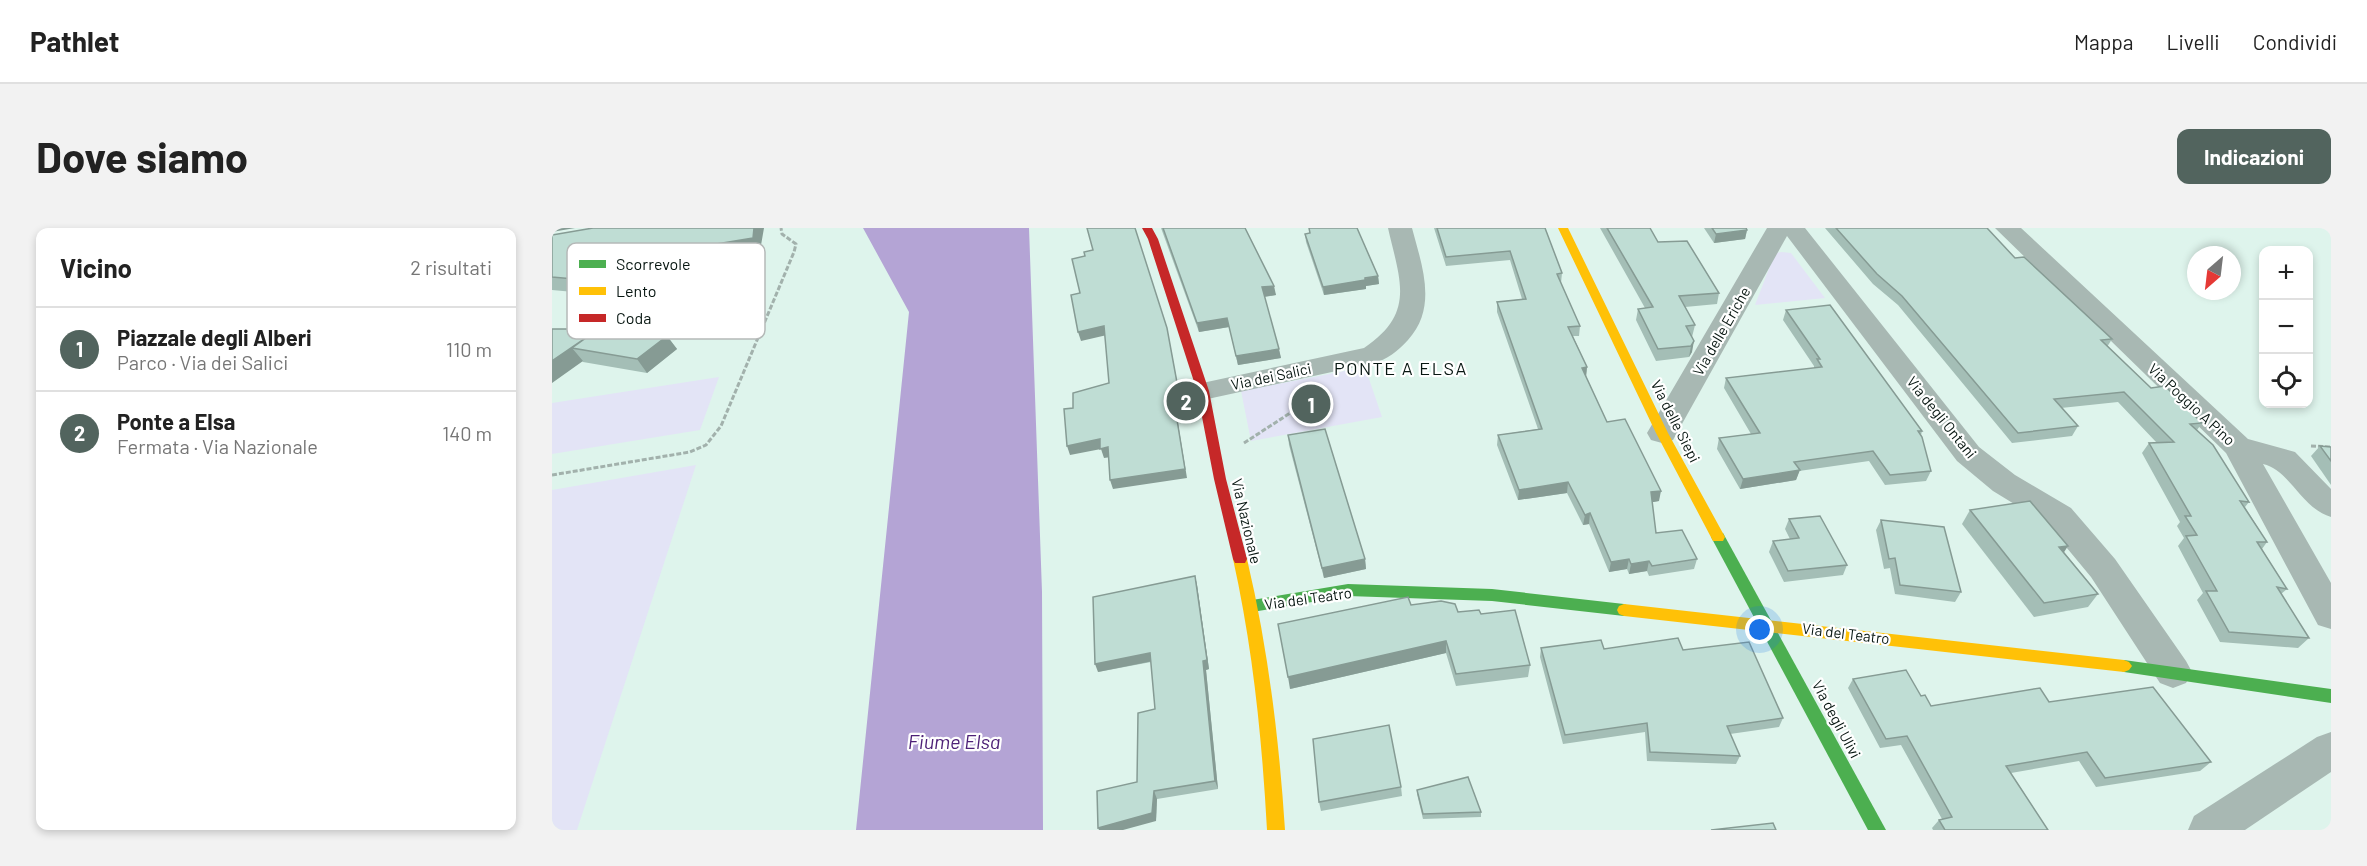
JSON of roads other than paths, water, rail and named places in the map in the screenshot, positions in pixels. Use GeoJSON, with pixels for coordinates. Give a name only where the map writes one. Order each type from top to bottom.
{"type":"FeatureCollection","features":[{"type":"Feature","properties":{"kind":"street","name":"Via Nazionale"},"geometry":{"type":"LineString","coordinates":[[1147,228],[1203,391],[1217,462],[1251,606],[1271,744],[1276,830]]}},
{"type":"Feature","properties":{"kind":"street","name":"Via dei Salici"},"geometry":{"type":"LineString","coordinates":[[1203,391],[1373,355],[1387,347],[1408,324],[1415,299],[1400,228]]}},
{"type":"Feature","properties":{"kind":"street","name":"Via delle Siepi"},"geometry":{"type":"LineString","coordinates":[[1563,228],[1662,434],[1767,624]]}},
{"type":"Feature","properties":{"kind":"street","name":"Via delle Eriche"},"geometry":{"type":"LineString","coordinates":[[1662,434],[1779,228]]}},
{"type":"Feature","properties":{"kind":"street","name":"Via degli Ontani"},"geometry":{"type":"LineString","coordinates":[[1793,228],[1968,454],[2004,483],[2059,516],[2103,568],[2173,672]]}},
{"type":"Feature","properties":{"kind":"street","name":"Via Poggio A Pino"},"geometry":{"type":"LineString","coordinates":[[2007,228],[2238,447],[2331,615]]}},
{"type":"Feature","properties":{"kind":"street"},"geometry":{"type":"LineString","coordinates":[[2238,447],[2284,459],[2319,496],[2331,505]]}},
{"type":"Feature","properties":{"kind":"street","name":"Via del Teatro"},"geometry":{"type":"LineString","coordinates":[[1251,606],[1348,590],[1492,595],[1767,624],[2173,672],[2331,696]]}},
{"type":"Feature","properties":{"kind":"street","name":"Via degli Ulivi"},"geometry":{"type":"LineString","coordinates":[[1767,624],[1878,830]]}},
{"type":"Feature","properties":{"kind":"street"},"geometry":{"type":"LineString","coordinates":[[2209,830],[2331,750]]}},
{"type":"Feature","properties":{"kind":"water","name":"Fiume Elsa"},"geometry":{"type":"Polygon","coordinates":[[[863,228],[1029,228],[1042,592],[1043,830],[856,830],[909,312],[863,228]]]}},
{"type":"Feature","properties":{"kind":"place","name":"Ponte a Elsa"},"geometry":{"type":"Point","coordinates":[1186,401]}},
{"type":"Feature","properties":{"kind":"place","name":"Piazzale degli Alberi"},"geometry":{"type":"Point","coordinates":[1311,404]}},
{"type":"Feature","properties":{"kind":"district","name":"PONTE A ELSA"},"geometry":{"type":"Point","coordinates":[1401,368]}}]}
